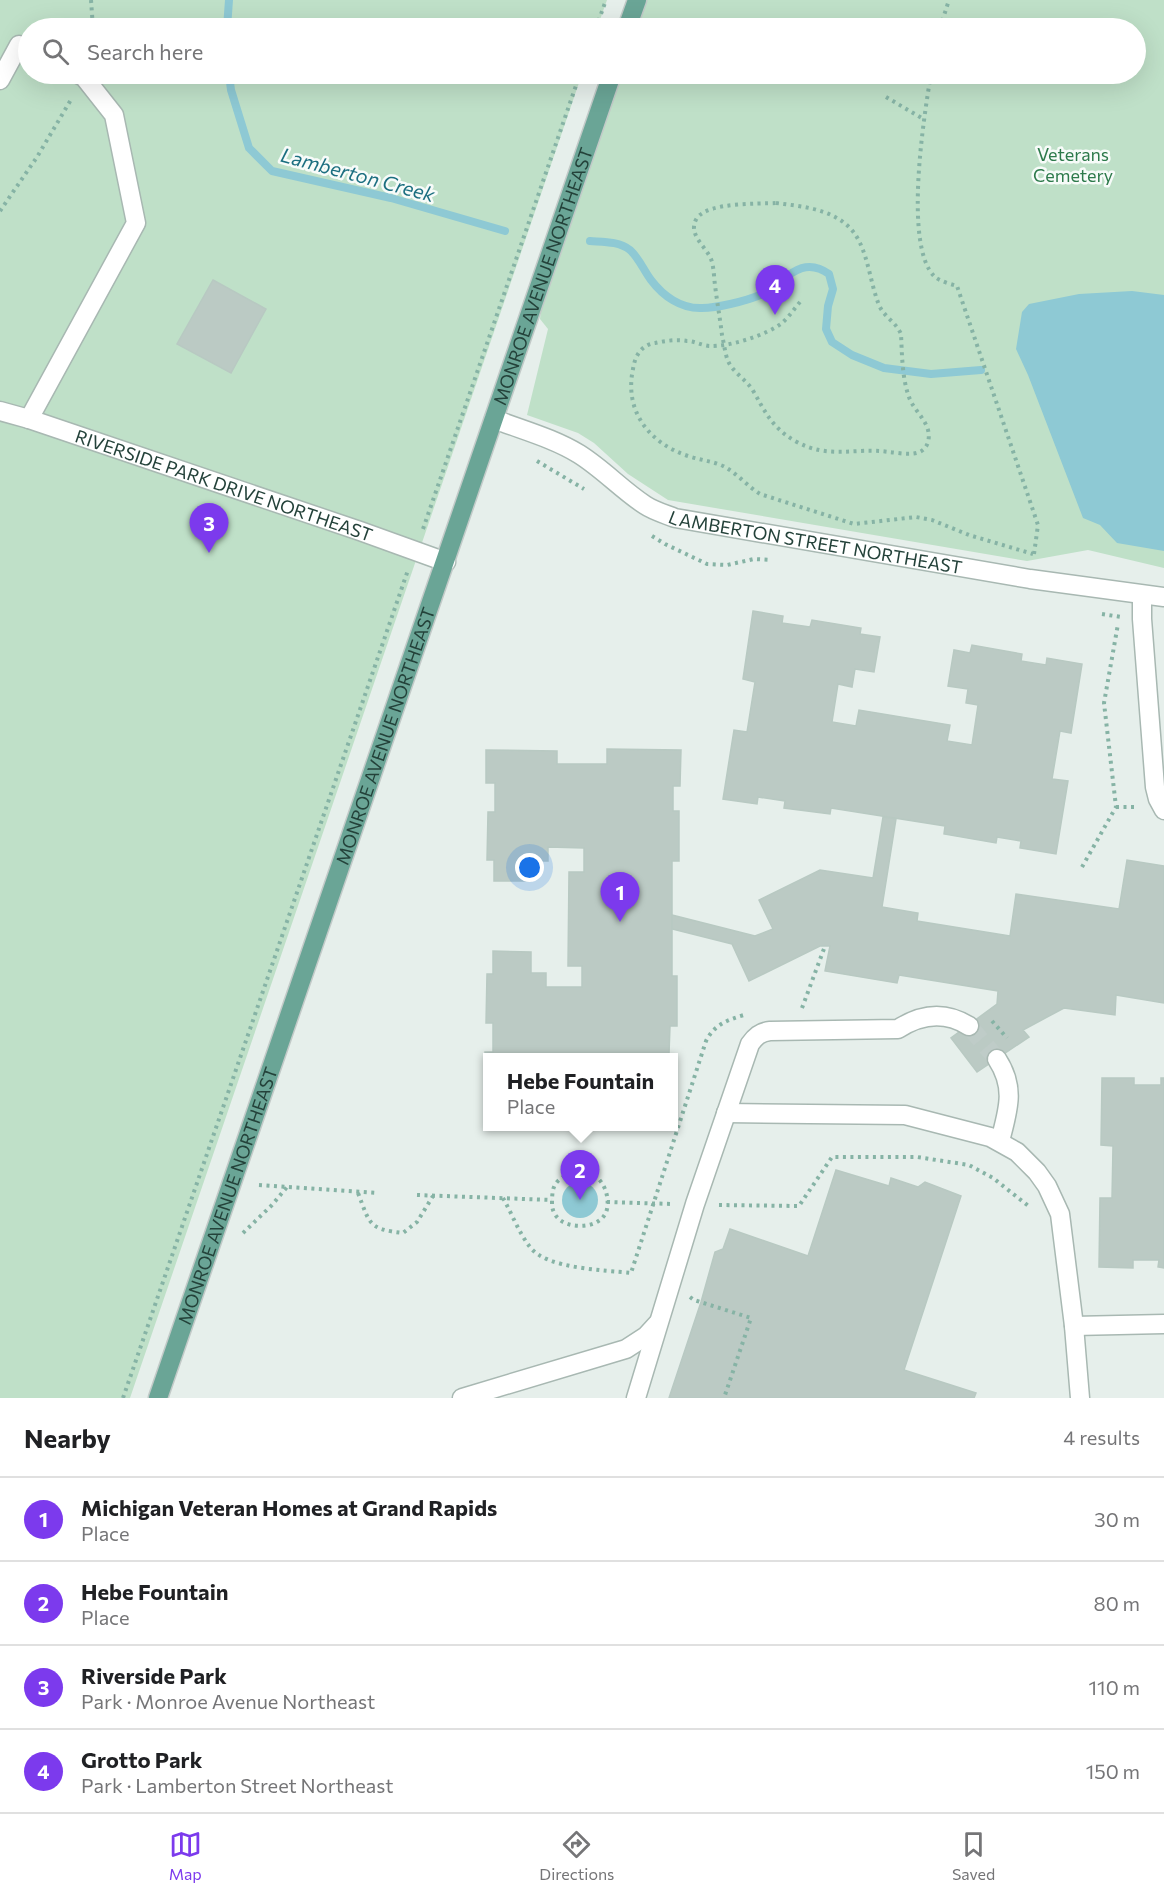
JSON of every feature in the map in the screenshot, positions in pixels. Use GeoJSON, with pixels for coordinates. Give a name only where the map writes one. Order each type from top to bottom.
{"type":"FeatureCollection","features":[{"type":"Feature","properties":{"kind":"main road"},"geometry":{"type":"LineString","coordinates":[[631,18],[637,0]]}},
{"type":"Feature","properties":{"kind":"main road","name":"MONROE AVENUE NORTHEAST"},"geometry":{"type":"LineString","coordinates":[[158,1398],[609,84]]}},
{"type":"Feature","properties":{"kind":"street"},"geometry":{"type":"LineString","coordinates":[[0,80],[18,47]]}},
{"type":"Feature","properties":{"kind":"street"},"geometry":{"type":"LineString","coordinates":[[30,419],[136,223],[114,115],[88,84]]}},
{"type":"Feature","properties":{"kind":"street","name":"RIVERSIDE PARK DRIVE NORTHEAST"},"geometry":{"type":"LineString","coordinates":[[0,411],[30,419],[446,561]]}},
{"type":"Feature","properties":{"kind":"street","name":"LAMBERTON STREET NORTHEAST"},"geometry":{"type":"LineString","coordinates":[[494,419],[577,453],[642,503],[675,518],[1030,579],[1164,597]]}},
{"type":"Feature","properties":{"kind":"street"},"geometry":{"type":"LineString","coordinates":[[1142,595],[1155,787],[1164,810]]}},
{"type":"Feature","properties":{"kind":"street"},"geometry":{"type":"LineString","coordinates":[[636,1398],[695,1204],[750,1044],[755,1038],[764,1032],[898,1029],[910,1021],[929,1016],[951,1017],[969,1026]]}},
{"type":"Feature","properties":{"kind":"street"},"geometry":{"type":"LineString","coordinates":[[997,1059],[1006,1073],[1010,1095],[1000,1142]]}},
{"type":"Feature","properties":{"kind":"street"},"geometry":{"type":"LineString","coordinates":[[726,1113],[905,1115],[990,1137],[1026,1160],[1047,1186],[1060,1214],[1064,1233],[1080,1398]]}},
{"type":"Feature","properties":{"kind":"street"},"geometry":{"type":"LineString","coordinates":[[462,1398],[626,1349],[646,1336],[658,1322]]}},
{"type":"Feature","properties":{"kind":"street"},"geometry":{"type":"LineString","coordinates":[[1074,1326],[1164,1324]]}},
{"type":"Feature","properties":{"kind":"path"},"geometry":{"type":"LineString","coordinates":[[91,0],[93,18]]}},
{"type":"Feature","properties":{"kind":"path"},"geometry":{"type":"LineString","coordinates":[[600,18],[606,0]]}},
{"type":"Feature","properties":{"kind":"path"},"geometry":{"type":"LineString","coordinates":[[943,18],[949,0]]}},
{"type":"Feature","properties":{"kind":"path"},"geometry":{"type":"LineString","coordinates":[[0,211],[37,157],[76,84]]}},
{"type":"Feature","properties":{"kind":"path"},"geometry":{"type":"LineString","coordinates":[[123,1398],[577,84]]}},
{"type":"Feature","properties":{"kind":"path"},"geometry":{"type":"LineString","coordinates":[[930,84],[918,188],[918,222],[924,259],[936,278],[957,286],[1038,525],[1030,579]]}},
{"type":"Feature","properties":{"kind":"path"},"geometry":{"type":"LineString","coordinates":[[886,97],[925,120]]}},
{"type":"Feature","properties":{"kind":"path"},"geometry":{"type":"LineString","coordinates":[[776,203],[819,210],[837,217],[851,228],[860,241],[878,302],[885,315],[898,327],[901,334],[910,399],[929,431],[926,448],[919,453],[909,454],[876,451],[831,453],[795,441],[774,425],[766,415],[745,379],[728,362],[724,345],[712,262],[695,234],[696,219],[702,213],[711,210],[737,205],[776,203]]}},
{"type":"Feature","properties":{"kind":"path"},"geometry":{"type":"LineString","coordinates":[[800,302],[785,321],[775,328],[724,345],[707,346],[686,340],[653,343],[644,347],[637,354],[631,382],[634,410],[642,424],[669,447],[688,456],[710,461],[726,468],[749,488],[760,494],[854,524],[916,517],[932,520],[969,535],[1034,554]]}},
{"type":"Feature","properties":{"kind":"path"},"geometry":{"type":"LineString","coordinates":[[1082,867],[1116,807],[1104,703],[1119,617]]}},
{"type":"Feature","properties":{"kind":"path"},"geometry":{"type":"LineString","coordinates":[[793,1031],[825,946]]}},
{"type":"Feature","properties":{"kind":"path"},"geometry":{"type":"LineString","coordinates":[[986,1013],[1007,1038]]}},
{"type":"Feature","properties":{"kind":"path"},"geometry":{"type":"LineString","coordinates":[[607,1202],[799,1206],[832,1157],[917,1157],[969,1165],[993,1178],[1064,1233]]}},
{"type":"Feature","properties":{"kind":"path"},"geometry":{"type":"LineString","coordinates":[[572,1171],[588,1172],[600,1180],[607,1191],[607,1210],[599,1220],[587,1226],[572,1226],[559,1219],[552,1209],[552,1200],[552,1189],[560,1179],[572,1171]]}},
{"type":"Feature","properties":{"kind":"path"},"geometry":{"type":"LineString","coordinates":[[259,1185],[377,1193]]}},
{"type":"Feature","properties":{"kind":"path"},"geometry":{"type":"LineString","coordinates":[[243,1233],[287,1187]]}},
{"type":"Feature","properties":{"kind":"path"},"geometry":{"type":"LineString","coordinates":[[358,1193],[370,1223],[382,1231],[403,1233],[417,1222],[433,1196]]}},
{"type":"Feature","properties":{"kind":"path"},"geometry":{"type":"LineString","coordinates":[[417,1195],[552,1200]]}},
{"type":"Feature","properties":{"kind":"path"},"geometry":{"type":"LineString","coordinates":[[694,1300],[751,1318],[724,1398]]}},
{"type":"Feature","properties":{"kind":"green space"},"geometry":{"type":"Polygon","coordinates":[[[0,0],[607,0],[601,18],[18,18],[18,84],[579,84],[130,1398],[0,1398],[0,0]]]}},
{"type":"Feature","properties":{"kind":"green space","name":"Veterans Cemetery"},"geometry":{"type":"Polygon","coordinates":[[[647,0],[1164,0],[1164,568],[1088,550],[1027,561],[668,500],[628,474],[594,443],[578,433],[527,415],[548,329],[540,319],[541,310],[619,84],[1146,84],[1146,18],[641,18],[647,0]]]}},
{"type":"Feature","properties":{"kind":"water"},"geometry":{"type":"Polygon","coordinates":[[[1132,291],[1164,295],[1164,551],[1117,543],[1100,525],[1083,518],[1016,349],[1022,312],[1029,304],[1079,294],[1132,291]]]}},
{"type":"Feature","properties":{"kind":"water"},"geometry":{"type":"Polygon","coordinates":[[[580,1182],[592,1188],[598,1200],[592,1212],[580,1218],[568,1212],[562,1200],[568,1188],[580,1182]]]}},
{"type":"Feature","properties":{"kind":"building"},"geometry":{"type":"Polygon","coordinates":[[[213,280],[266,309],[231,373],[177,344],[213,280]]]}},
{"type":"Feature","properties":{"kind":"building"},"geometry":{"type":"Polygon","coordinates":[[[753,611],[783,616],[782,623],[810,627],[812,620],[861,628],[860,634],[880,637],[874,672],[855,669],[852,687],[838,684],[832,722],[856,726],[859,710],[950,725],[947,741],[972,745],[978,705],[966,703],[968,689],[948,686],[954,650],[970,653],[972,645],[1022,654],[1021,661],[1046,665],[1047,658],[1082,664],[1071,733],[1060,731],[1052,779],[1068,781],[1056,854],[1020,848],[1021,841],[997,837],[996,843],[944,834],[945,826],[831,808],[830,814],[784,808],[785,801],[758,797],[757,804],[723,799],[734,730],[747,732],[755,682],[743,679],[753,611]]]}},
{"type":"Feature","properties":{"kind":"building"},"geometry":{"type":"Polygon","coordinates":[[[607,749],[681,750],[680,786],[673,786],[673,811],[679,811],[679,861],[672,861],[672,976],[677,976],[677,1026],[670,1026],[669,1053],[485,1053],[493,1052],[493,1023],[486,1023],[487,974],[493,974],[493,951],[531,952],[531,973],[546,973],[546,987],[582,987],[582,966],[568,966],[569,872],[584,872],[584,848],[548,847],[548,861],[531,861],[531,881],[494,881],[494,860],[487,860],[488,812],[495,812],[495,783],[486,783],[486,750],[557,751],[557,764],[607,764],[607,749]]]}},
{"type":"Feature","properties":{"kind":"building"},"geometry":{"type":"Polygon","coordinates":[[[883,817],[896,819],[882,907],[918,913],[917,921],[1010,936],[1016,894],[1119,909],[1127,860],[1164,866],[1164,1003],[1116,995],[1115,1015],[1064,1008],[1023,1030],[1029,1037],[977,1072],[951,1038],[997,1004],[998,991],[899,975],[897,983],[825,971],[830,946],[820,946],[749,981],[732,944],[672,929],[672,915],[755,936],[773,929],[759,900],[820,870],[873,878],[883,817]]]}},
{"type":"Feature","properties":{"kind":"building"},"geometry":{"type":"Polygon","coordinates":[[[1102,1078],[1134,1078],[1134,1085],[1161,1085],[1161,1078],[1164,1078],[1164,1268],[1158,1267],[1159,1260],[1133,1260],[1133,1268],[1099,1267],[1100,1198],[1112,1198],[1113,1146],[1101,1145],[1102,1078]]]}},
{"type":"Feature","properties":{"kind":"building"},"geometry":{"type":"Polygon","coordinates":[[[836,1170],[889,1186],[891,1178],[918,1187],[925,1182],[961,1196],[904,1370],[976,1393],[974,1398],[669,1398],[715,1252],[723,1249],[730,1229],[808,1256],[836,1170]]]}},
{"type":"Feature","properties":{"kind":"waterway","name":"Lamberton Creek"},"geometry":{"type":"LineString","coordinates":[[228,18],[229,0]]}},
{"type":"Feature","properties":{"kind":"waterway","name":"Lamberton Creek"},"geometry":{"type":"LineString","coordinates":[[230,84],[249,148],[272,171],[391,198],[505,231]]}},
{"type":"Feature","properties":{"kind":"waterway","name":"Lamberton Creek"},"geometry":{"type":"LineString","coordinates":[[590,241],[610,242],[626,247],[661,291],[680,304],[694,308],[715,307],[747,300],[760,295],[792,272],[809,267],[819,268],[829,274],[833,289],[828,306],[826,329],[832,342],[852,355],[884,368],[931,374],[981,370]]}},
{"type":"Feature","properties":{"kind":"tunnel"},"geometry":{"type":"LineString","coordinates":[[969,1026],[997,1059]]}},
{"type":"Feature","properties":{"kind":"place","name":"Grotto Park"},"geometry":{"type":"Point","coordinates":[775,315]}},
{"type":"Feature","properties":{"kind":"place","name":"Riverside Park"},"geometry":{"type":"Point","coordinates":[209,553]}},
{"type":"Feature","properties":{"kind":"place","name":"Michigan Veteran Homes at Grand Rapids"},"geometry":{"type":"Point","coordinates":[620,922]}},
{"type":"Feature","properties":{"kind":"place","name":"Hebe Fountain"},"geometry":{"type":"Point","coordinates":[580,1200]}}]}
